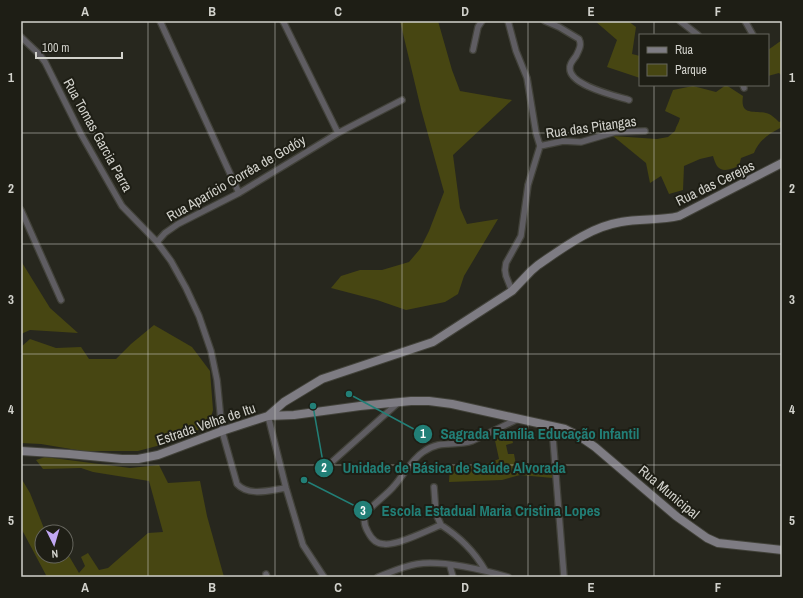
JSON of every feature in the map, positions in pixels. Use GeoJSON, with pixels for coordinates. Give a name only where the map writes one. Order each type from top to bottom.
{"type":"FeatureCollection","features":[{"type":"Feature","properties":{"kind":"main road","name":"Rua das Cerejas"},"geometry":{"type":"LineString","coordinates":[[512,291],[531,271],[588,233],[623,221],[668,219],[679,216],[782,163]]}},
{"type":"Feature","properties":{"kind":"main road","name":"Estrada Velha de Itu"},"geometry":{"type":"LineString","coordinates":[[21,451],[103,458],[138,459],[158,455],[222,431],[268,416],[284,402],[322,379],[433,342],[512,291]]}},
{"type":"Feature","properties":{"kind":"main road","name":"Rua Municipal"},"geometry":{"type":"LineString","coordinates":[[268,416],[294,415],[399,402],[429,401],[452,404],[565,429],[579,436],[595,447],[676,516],[707,538],[718,543],[782,550]]}},
{"type":"Feature","properties":{"kind":"street"},"geometry":{"type":"LineString","coordinates":[[160,21],[239,193]]}},
{"type":"Feature","properties":{"kind":"street"},"geometry":{"type":"LineString","coordinates":[[283,21],[338,133]]}},
{"type":"Feature","properties":{"kind":"street"},"geometry":{"type":"LineString","coordinates":[[473,50],[478,27],[482,21]]}},
{"type":"Feature","properties":{"kind":"street"},"geometry":{"type":"LineString","coordinates":[[508,21],[516,51],[527,78],[536,133],[540,146],[528,184],[521,236],[506,264],[505,270],[512,291]]}},
{"type":"Feature","properties":{"kind":"street"},"geometry":{"type":"LineString","coordinates":[[545,21],[559,27],[579,39],[580,46],[570,66],[570,71],[574,78],[586,86],[629,100]]}},
{"type":"Feature","properties":{"kind":"street"},"geometry":{"type":"LineString","coordinates":[[680,21],[697,34]]}},
{"type":"Feature","properties":{"kind":"street"},"geometry":{"type":"LineString","coordinates":[[746,21],[752,34]]}},
{"type":"Feature","properties":{"kind":"street","name":"Rua Tomas Garcia Parra"},"geometry":{"type":"LineString","coordinates":[[21,37],[39,54],[45,62],[82,134],[122,206],[157,242]]}},
{"type":"Feature","properties":{"kind":"street","name":"Rua Aparício Corrêa de Godóy"},"geometry":{"type":"LineString","coordinates":[[157,242],[165,233],[178,224],[239,193],[338,133],[402,100]]}},
{"type":"Feature","properties":{"kind":"street","name":"Rua das Pitangas"},"geometry":{"type":"LineString","coordinates":[[540,146],[563,141],[581,142],[614,132],[645,131]]}},
{"type":"Feature","properties":{"kind":"street"},"geometry":{"type":"LineString","coordinates":[[21,210],[61,300]]}},
{"type":"Feature","properties":{"kind":"street"},"geometry":{"type":"LineString","coordinates":[[157,242],[179,274],[199,316],[211,351],[217,380],[222,431],[237,484],[242,489],[249,491],[286,488]]}},
{"type":"Feature","properties":{"kind":"street"},"geometry":{"type":"LineString","coordinates":[[334,461],[399,402]]}},
{"type":"Feature","properties":{"kind":"street"},"geometry":{"type":"LineString","coordinates":[[268,416],[286,488],[303,545],[324,577]]}},
{"type":"Feature","properties":{"kind":"street"},"geometry":{"type":"LineString","coordinates":[[441,525],[401,541],[384,544],[378,543],[369,534],[365,525],[365,518],[370,509],[387,494],[422,452],[439,444],[467,443],[518,418]]}},
{"type":"Feature","properties":{"kind":"street"},"geometry":{"type":"LineString","coordinates":[[552,426],[564,577]]}},
{"type":"Feature","properties":{"kind":"street"},"geometry":{"type":"LineString","coordinates":[[434,487],[436,514],[441,525],[449,530],[471,550],[485,570]]}},
{"type":"Feature","properties":{"kind":"street"},"geometry":{"type":"LineString","coordinates":[[378,577],[416,564],[434,563],[485,570],[508,577]]}},
{"type":"Feature","properties":{"kind":"street"},"geometry":{"type":"LineString","coordinates":[[450,566],[453,577]]}},
{"type":"Feature","properties":{"kind":"green space"},"geometry":{"type":"Polygon","coordinates":[[[400,21],[438,21],[452,70],[460,91],[512,100],[453,155],[460,208],[467,224],[498,219],[464,276],[458,294],[445,302],[406,310],[377,300],[331,288],[341,276],[360,270],[382,270],[409,262],[420,249],[429,231],[444,192],[421,109],[400,21]]]}},
{"type":"Feature","properties":{"kind":"green space"},"geometry":{"type":"Polygon","coordinates":[[[595,21],[628,21],[636,27],[632,54],[639,56],[639,78],[607,67],[617,40],[595,21]]]}},
{"type":"Feature","properties":{"kind":"green space"},"geometry":{"type":"Polygon","coordinates":[[[782,40],[782,76],[779,73],[769,76],[769,49],[782,40]]]}},
{"type":"Feature","properties":{"kind":"green space"},"geometry":{"type":"Polygon","coordinates":[[[693,86],[716,92],[725,86],[728,86],[743,96],[744,107],[748,111],[770,114],[779,122],[782,121],[782,127],[765,137],[754,153],[741,158],[739,166],[724,170],[717,166],[713,156],[700,159],[684,166],[683,190],[669,194],[661,176],[650,183],[646,163],[613,136],[657,139],[668,137],[675,131],[680,118],[665,111],[673,90],[693,86]]]}},
{"type":"Feature","properties":{"kind":"green space"},"geometry":{"type":"Polygon","coordinates":[[[21,261],[50,308],[78,333],[30,330],[21,334],[21,261]]]}},
{"type":"Feature","properties":{"kind":"green space"},"geometry":{"type":"Polygon","coordinates":[[[154,325],[192,347],[210,371],[213,410],[209,425],[172,442],[138,451],[83,451],[41,444],[21,443],[21,347],[30,339],[56,348],[81,347],[89,359],[116,359],[154,325]]]}},
{"type":"Feature","properties":{"kind":"green space"},"geometry":{"type":"Polygon","coordinates":[[[510,430],[513,443],[506,445],[508,454],[514,454],[517,470],[552,466],[553,478],[520,475],[502,480],[449,482],[450,466],[474,466],[499,459],[494,436],[510,430]]]}},
{"type":"Feature","properties":{"kind":"green space"},"geometry":{"type":"Polygon","coordinates":[[[45,457],[130,468],[159,465],[168,483],[200,481],[207,516],[224,577],[47,577],[40,564],[74,564],[79,573],[85,566],[81,557],[88,553],[99,570],[108,568],[148,533],[163,532],[149,481],[93,472],[81,468],[43,469],[36,460],[45,457]]]}},
{"type":"Feature","properties":{"kind":"green space"},"geometry":{"type":"Polygon","coordinates":[[[21,478],[30,493],[42,524],[34,524],[34,552],[21,528],[21,478]]]}},
{"type":"Feature","properties":{"kind":"place","name":"Sagrada Família Educação Infantil"},"geometry":{"type":"Point","coordinates":[349,394]}},
{"type":"Feature","properties":{"kind":"place","name":"Unidade de Básica de Saúde Alvorada"},"geometry":{"type":"Point","coordinates":[313,406]}},
{"type":"Feature","properties":{"kind":"place","name":"Escola Estadual Maria Cristina Lopes"},"geometry":{"type":"Point","coordinates":[304,480]}}]}
